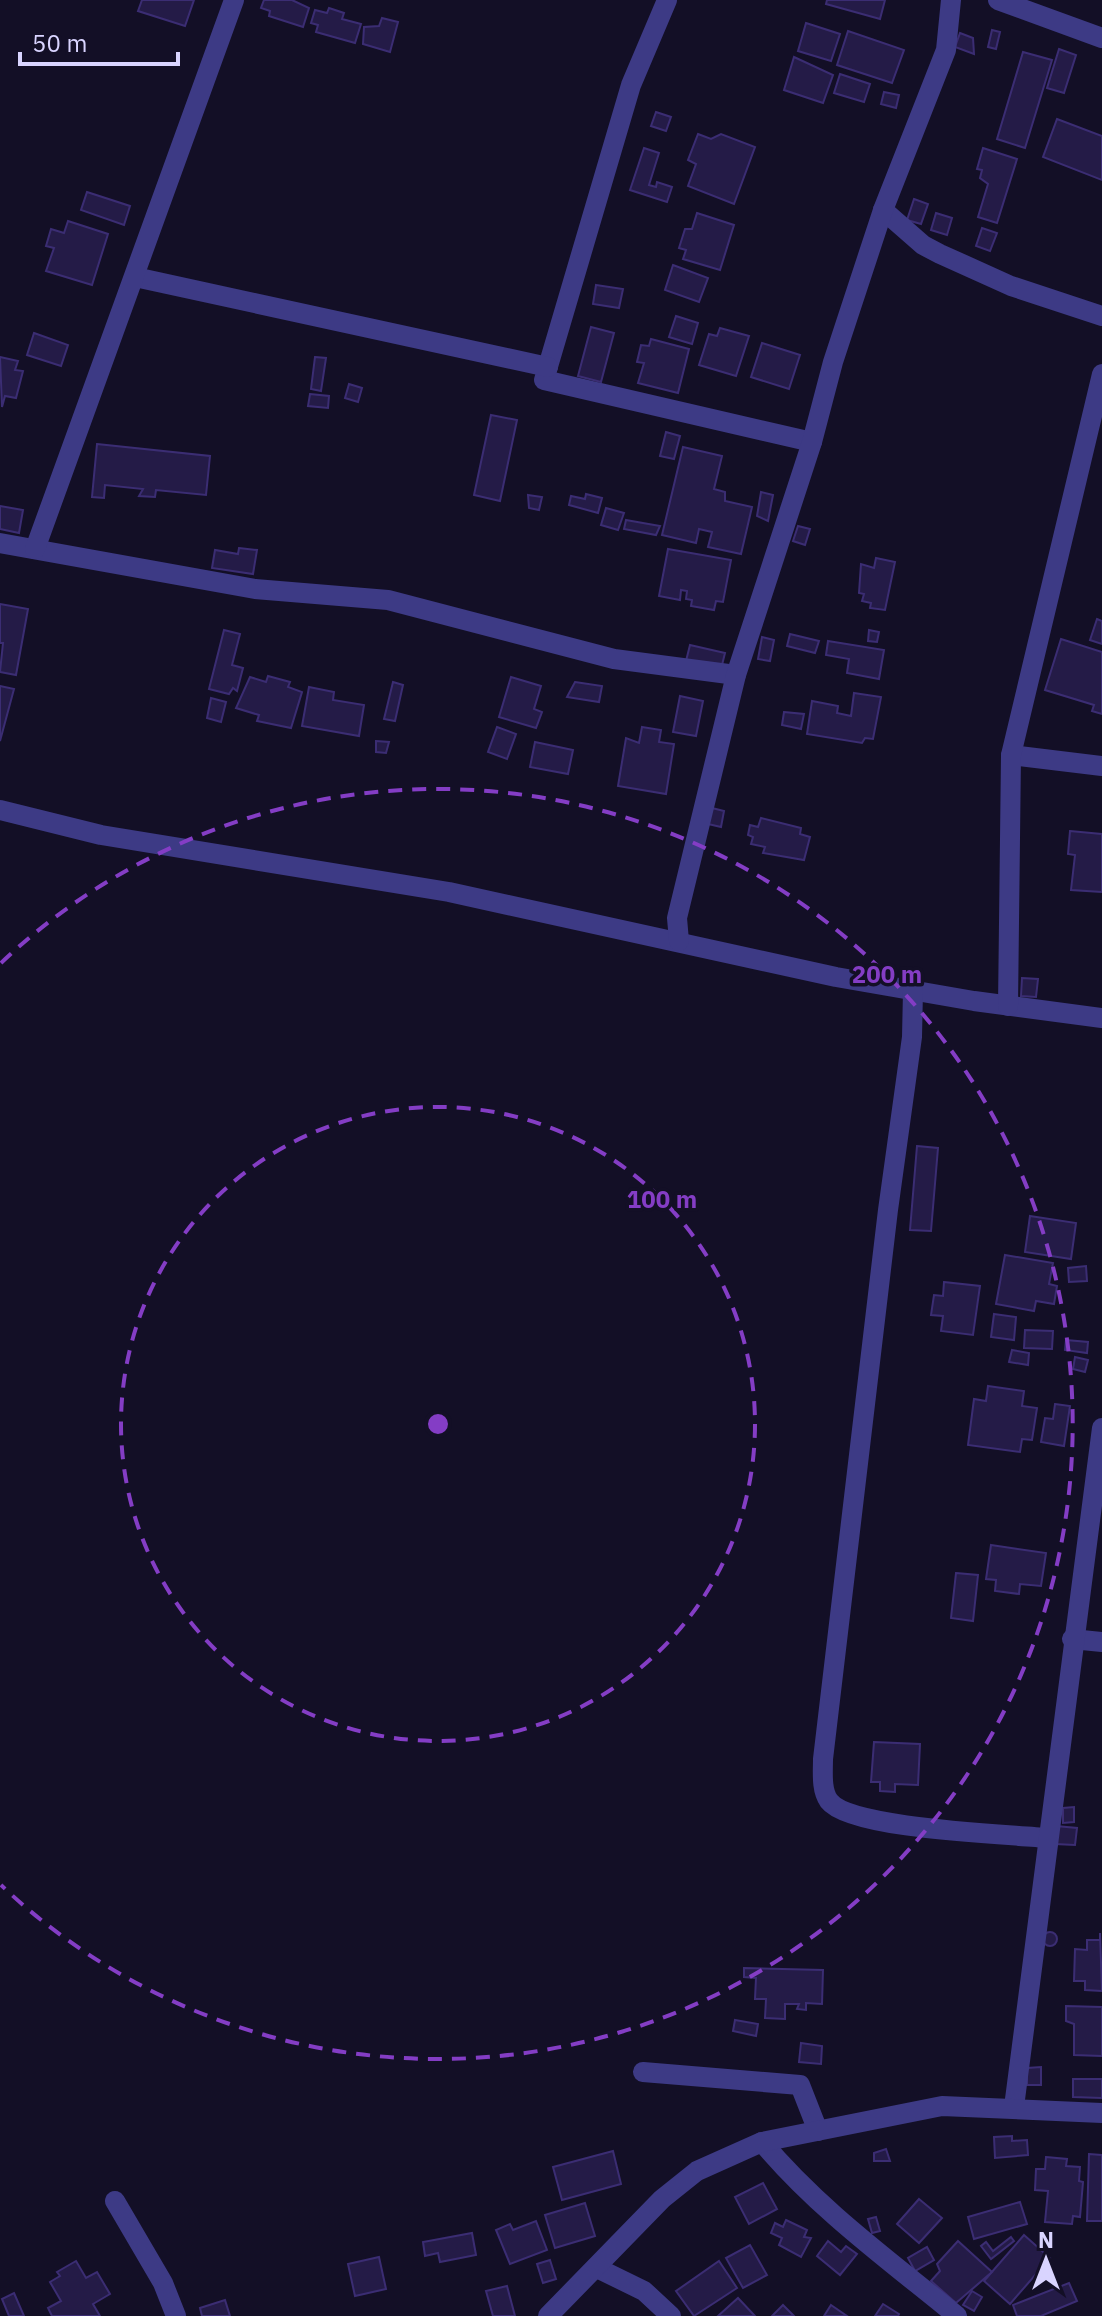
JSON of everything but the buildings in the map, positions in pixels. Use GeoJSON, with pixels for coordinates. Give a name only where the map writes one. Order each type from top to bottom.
{"type":"FeatureCollection","features":[{"type":"Feature","properties":{"kind":"street"},"geometry":{"type":"LineString","coordinates":[[35,549],[234,0]]}},
{"type":"Feature","properties":{"kind":"street"},"geometry":{"type":"LineString","coordinates":[[667,0],[631,85],[544,380],[812,442]]}},
{"type":"Feature","properties":{"kind":"street"},"geometry":{"type":"LineString","coordinates":[[679,941],[677,918],[736,675],[883,210],[946,50],[951,0]]}},
{"type":"Feature","properties":{"kind":"street"},"geometry":{"type":"LineString","coordinates":[[998,0],[1102,37]]}},
{"type":"Feature","properties":{"kind":"street"},"geometry":{"type":"LineString","coordinates":[[883,210],[923,245],[940,254],[1011,286],[1102,316]]}},
{"type":"Feature","properties":{"kind":"street"},"geometry":{"type":"LineString","coordinates":[[135,277],[548,367]]}},
{"type":"Feature","properties":{"kind":"street"},"geometry":{"type":"LineString","coordinates":[[1008,1006],[1011,755],[1102,374]]}},
{"type":"Feature","properties":{"kind":"street"},"geometry":{"type":"LineString","coordinates":[[0,543],[255,589],[388,600],[614,659],[736,675]]}},
{"type":"Feature","properties":{"kind":"street"},"geometry":{"type":"LineString","coordinates":[[1011,755],[1102,766]]}},
{"type":"Feature","properties":{"kind":"street"},"geometry":{"type":"LineString","coordinates":[[0,810],[101,835],[449,892],[913,991],[1102,1018]]}},
{"type":"Feature","properties":{"kind":"street"},"geometry":{"type":"LineString","coordinates":[[913,991],[912,1037],[888,1210],[823,1759],[824,1791],[830,1803],[860,1819],[1047,1838]]}},
{"type":"Feature","properties":{"kind":"street"},"geometry":{"type":"LineString","coordinates":[[1014,2107],[1072,1639],[1102,1428]]}},
{"type":"Feature","properties":{"kind":"street"},"geometry":{"type":"LineString","coordinates":[[1072,1639],[1102,1642]]}},
{"type":"Feature","properties":{"kind":"street"},"geometry":{"type":"LineString","coordinates":[[643,2072],[800,2085],[818,2131]]}},
{"type":"Feature","properties":{"kind":"street"},"geometry":{"type":"LineString","coordinates":[[548,2316],[662,2199],[697,2171],[762,2142],[942,2106],[1102,2113]]}},
{"type":"Feature","properties":{"kind":"street"},"geometry":{"type":"LineString","coordinates":[[762,2142],[786,2171],[832,2214],[957,2316]]}},
{"type":"Feature","properties":{"kind":"street"},"geometry":{"type":"LineString","coordinates":[[115,2201],[163,2283],[176,2316]]}},
{"type":"Feature","properties":{"kind":"street"},"geometry":{"type":"LineString","coordinates":[[597,2268],[644,2291],[671,2316]]}}]}
